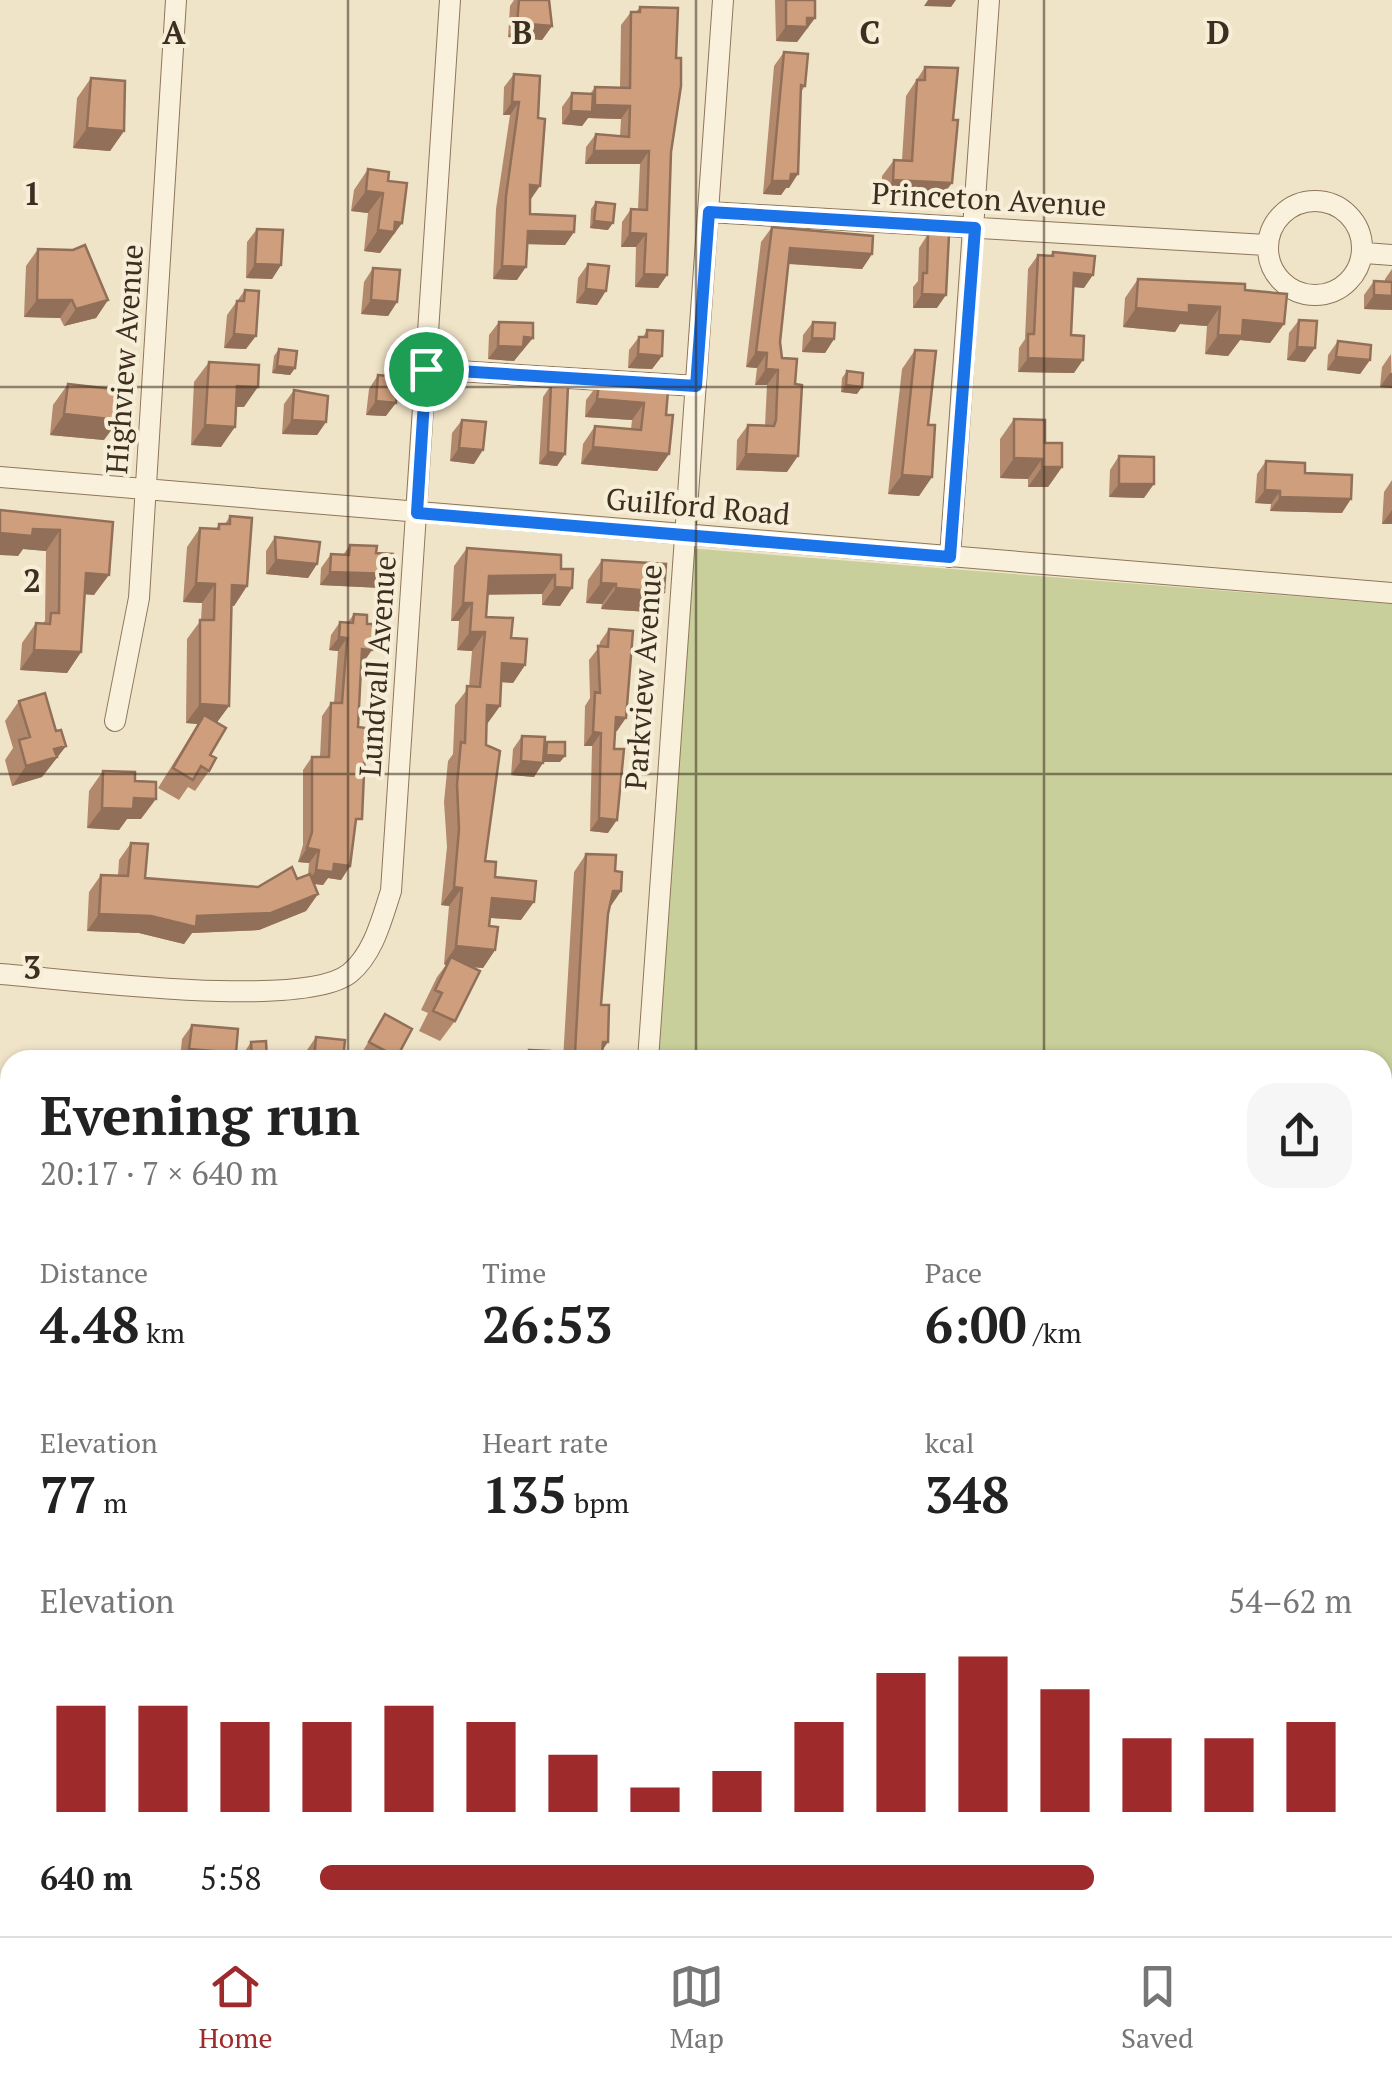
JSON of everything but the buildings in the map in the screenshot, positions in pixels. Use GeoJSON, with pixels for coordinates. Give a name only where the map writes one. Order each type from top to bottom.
{"type":"FeatureCollection","features":[{"type":"Feature","properties":{"kind":"street","name":"Highview Avenue"},"geometry":{"type":"LineString","coordinates":[[115,720],[138,598],[176,0]]}},
{"type":"Feature","properties":{"kind":"street","name":"Lundvall Avenue"},"geometry":{"type":"LineString","coordinates":[[0,974],[267,992],[318,987],[350,973],[376,938],[391,891],[450,0]]}},
{"type":"Feature","properties":{"kind":"street","name":"Parkview Avenue"},"geometry":{"type":"LineString","coordinates":[[649,1050],[724,0]]}},
{"type":"Feature","properties":{"kind":"street"},"geometry":{"type":"LineString","coordinates":[[950,557],[989,0]]}},
{"type":"Feature","properties":{"kind":"street"},"geometry":{"type":"LineString","coordinates":[[1319,201],[1346,212],[1365,253],[1343,286],[1310,296],[1282,281],[1266,246],[1284,213],[1300,204],[1319,201]]}},
{"type":"Feature","properties":{"kind":"street","name":"Princeton Avenue"},"geometry":{"type":"LineString","coordinates":[[709,212],[1266,246]]}},
{"type":"Feature","properties":{"kind":"street"},"geometry":{"type":"LineString","coordinates":[[1365,253],[1392,256]]}},
{"type":"Feature","properties":{"kind":"street"},"geometry":{"type":"LineString","coordinates":[[426,369],[696,386]]}},
{"type":"Feature","properties":{"kind":"street","name":"Guilford Road"},"geometry":{"type":"LineString","coordinates":[[0,477],[1392,593]]}},
{"type":"Feature","properties":{"kind":"green space"},"geometry":{"type":"Polygon","coordinates":[[[687,548],[1392,604],[1392,1050],[657,1050],[687,548]]]}},
{"type":"Feature","properties":{"kind":"route"},"geometry":{"type":"LineString","coordinates":[[709,212],[975,228],[950,557],[417,513],[426,369],[696,386],[709,212]]}}]}
